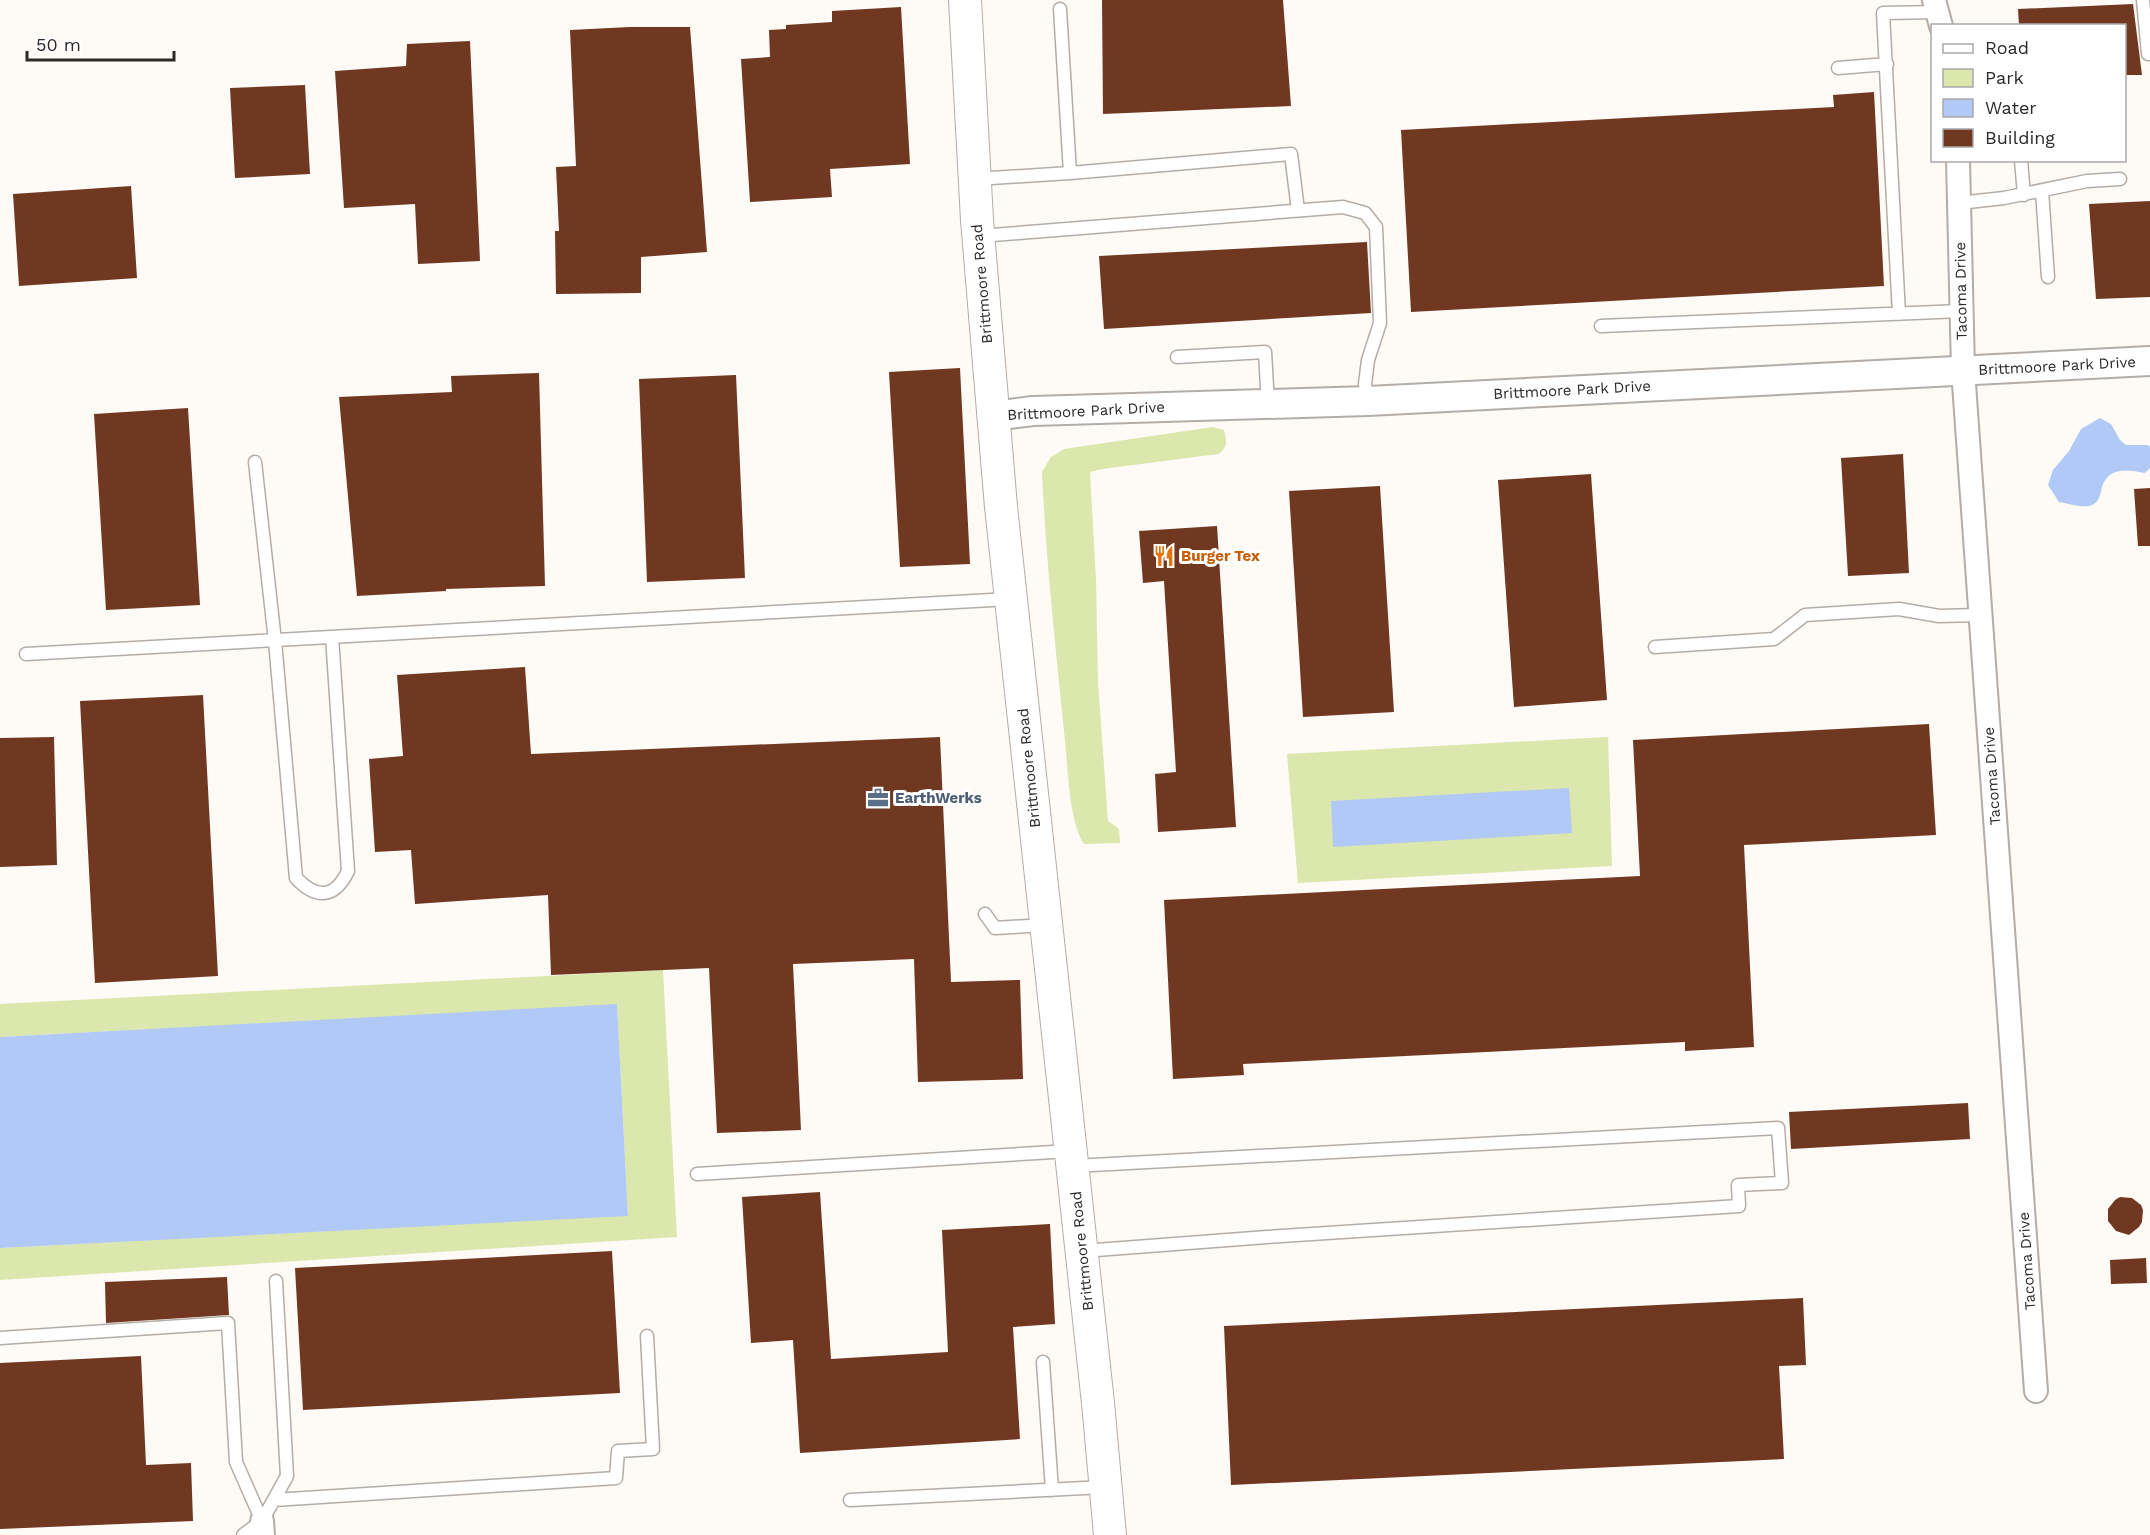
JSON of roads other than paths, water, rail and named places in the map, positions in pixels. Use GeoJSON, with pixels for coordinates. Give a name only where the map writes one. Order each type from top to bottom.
{"type":"FeatureCollection","features":[{"type":"Feature","properties":{"kind":"main road","name":"Brittmoore Road"},"geometry":{"type":"LineString","coordinates":[[965,0],[978,236],[993,416],[1110,1535]]}},
{"type":"Feature","properties":{"kind":"street","name":"Tacoma Drive"},"geometry":{"type":"LineString","coordinates":[[1958,162],[1963,370],[2036,1391]]}},
{"type":"Feature","properties":{"kind":"street","name":"Brittmoore Park Drive"},"geometry":{"type":"LineString","coordinates":[[993,416],[1033,411],[1368,401],[2150,362]]}},
{"type":"Feature","properties":{"kind":"lane"},"geometry":{"type":"LineString","coordinates":[[2143,0],[2148,54]]}},
{"type":"Feature","properties":{"kind":"lane"},"geometry":{"type":"LineString","coordinates":[[1060,9],[1070,173]]}},
{"type":"Feature","properties":{"kind":"lane"},"geometry":{"type":"LineString","coordinates":[[1899,314],[1883,13],[1938,13]]}},
{"type":"Feature","properties":{"kind":"lane"},"geometry":{"type":"LineString","coordinates":[[1838,68],[1887,64]]}},
{"type":"Feature","properties":{"kind":"lane"},"geometry":{"type":"LineString","coordinates":[[975,179],[1291,154],[1298,210]]}},
{"type":"Feature","properties":{"kind":"lane"},"geometry":{"type":"LineString","coordinates":[[2021,162],[2024,195]]}},
{"type":"Feature","properties":{"kind":"lane"},"geometry":{"type":"LineString","coordinates":[[1959,202],[2024,195],[2087,180],[2120,179]]}},
{"type":"Feature","properties":{"kind":"lane"},"geometry":{"type":"LineString","coordinates":[[2042,191],[2048,277]]}},
{"type":"Feature","properties":{"kind":"lane"},"geometry":{"type":"LineString","coordinates":[[978,236],[1343,207],[1365,213],[1376,226],[1380,323],[1368,360],[1365,384],[1368,401]]}},
{"type":"Feature","properties":{"kind":"lane"},"geometry":{"type":"LineString","coordinates":[[1601,326],[1961,311]]}},
{"type":"Feature","properties":{"kind":"lane"},"geometry":{"type":"LineString","coordinates":[[1177,357],[1265,352],[1268,404]]}},
{"type":"Feature","properties":{"kind":"lane"},"geometry":{"type":"LineString","coordinates":[[255,462],[275,641],[296,878],[303,886],[324,894],[336,890],[348,871],[332,637]]}},
{"type":"Feature","properties":{"kind":"lane"},"geometry":{"type":"LineString","coordinates":[[26,654],[1011,599]]}},
{"type":"Feature","properties":{"kind":"lane"},"geometry":{"type":"LineString","coordinates":[[1655,646],[1774,639],[1805,615],[1899,609],[1939,616],[1980,615]]}},
{"type":"Feature","properties":{"kind":"lane"},"geometry":{"type":"LineString","coordinates":[[985,914],[995,928],[1046,925]]}},
{"type":"Feature","properties":{"kind":"lane"},"geometry":{"type":"LineString","coordinates":[[697,1174],[1778,1128],[1782,1183],[1738,1185],[1739,1206],[1267,1236],[1082,1251]]}},
{"type":"Feature","properties":{"kind":"lane"},"geometry":{"type":"LineString","coordinates":[[243,1535],[263,1528],[286,1476],[276,1281]]}},
{"type":"Feature","properties":{"kind":"lane"},"geometry":{"type":"LineString","coordinates":[[0,1338],[228,1323],[236,1462],[263,1528]]}},
{"type":"Feature","properties":{"kind":"lane"},"geometry":{"type":"LineString","coordinates":[[274,1500],[616,1478],[618,1451],[653,1449],[647,1336]]}},
{"type":"Feature","properties":{"kind":"lane"},"geometry":{"type":"LineString","coordinates":[[1044,1362],[1052,1490]]}},
{"type":"Feature","properties":{"kind":"lane"},"geometry":{"type":"LineString","coordinates":[[850,1500],[1106,1487]]}},
{"type":"Feature","properties":{"kind":"water"},"geometry":{"type":"Polygon","coordinates":[[[2100,418],[2111,424],[2120,440],[2126,445],[2148,445],[2150,447],[2150,468],[2145,473],[2121,471],[2111,474],[2103,484],[2099,499],[2092,505],[2080,506],[2059,502],[2048,485],[2053,470],[2069,451],[2081,429],[2100,418]]]}},
{"type":"Feature","properties":{"kind":"water"},"geometry":{"type":"Polygon","coordinates":[[[1569,788],[1572,833],[1333,847],[1331,801],[1569,788]]]}},
{"type":"Feature","properties":{"kind":"water"},"geometry":{"type":"Polygon","coordinates":[[[617,1004],[628,1216],[0,1248],[0,1037],[617,1004]]]}},
{"type":"Feature","properties":{"kind":"place","name":"Burger Tex"},"geometry":{"type":"Point","coordinates":[1164,556]}},
{"type":"Feature","properties":{"kind":"place","name":"EarthWerks"},"geometry":{"type":"Point","coordinates":[878,798]}}]}
